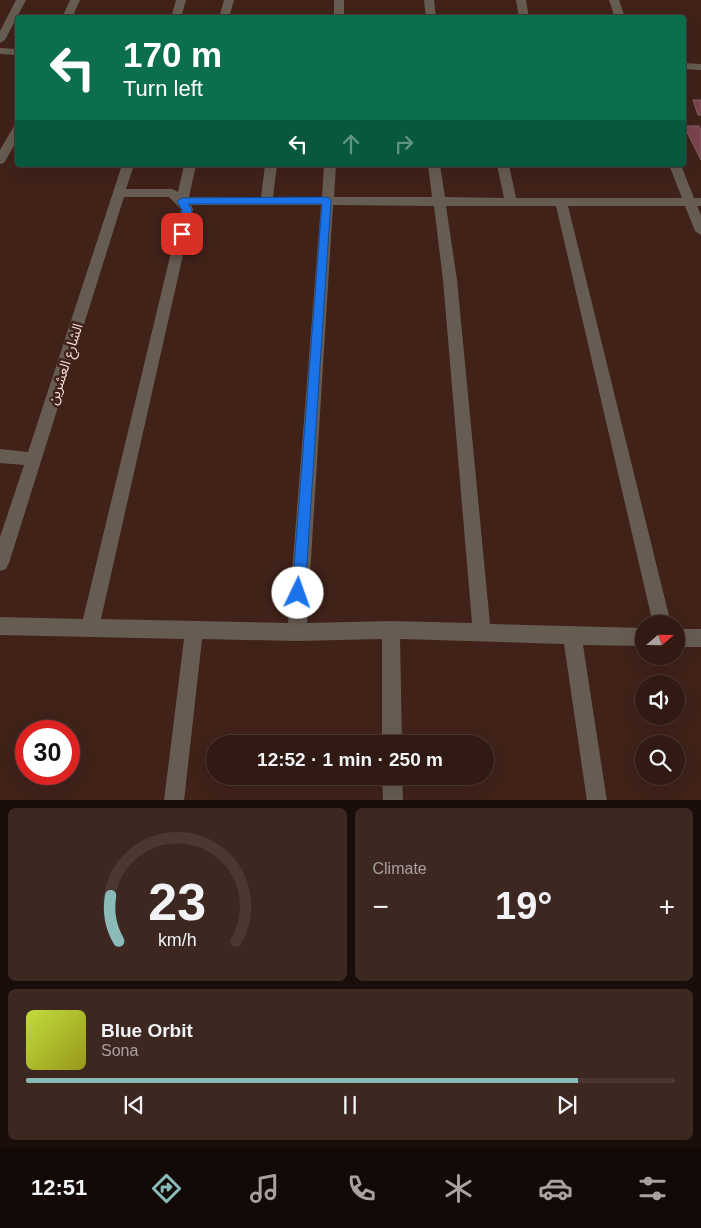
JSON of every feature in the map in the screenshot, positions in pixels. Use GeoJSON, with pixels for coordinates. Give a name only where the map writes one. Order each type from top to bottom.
{"type":"FeatureCollection","features":[{"type":"Feature","properties":{"kind":"street"},"geometry":{"type":"LineString","coordinates":[[0,40],[21,0]]}},
{"type":"Feature","properties":{"kind":"street"},"geometry":{"type":"LineString","coordinates":[[68,15],[75,0]]}},
{"type":"Feature","properties":{"kind":"street"},"geometry":{"type":"LineString","coordinates":[[177,15],[181,0]]}},
{"type":"Feature","properties":{"kind":"street"},"geometry":{"type":"LineString","coordinates":[[225,15],[228,0]]}},
{"type":"Feature","properties":{"kind":"street"},"geometry":{"type":"LineString","coordinates":[[339,0],[339,15]]}},
{"type":"Feature","properties":{"kind":"street"},"geometry":{"type":"LineString","coordinates":[[429,0],[431,15]]}},
{"type":"Feature","properties":{"kind":"street"},"geometry":{"type":"LineString","coordinates":[[521,0],[524,15]]}},
{"type":"Feature","properties":{"kind":"street"},"geometry":{"type":"LineString","coordinates":[[614,0],[619,15]]}},
{"type":"Feature","properties":{"kind":"street"},"geometry":{"type":"LineString","coordinates":[[0,51],[15,52]]}},
{"type":"Feature","properties":{"kind":"street"},"geometry":{"type":"LineString","coordinates":[[686,66],[701,67]]}},
{"type":"Feature","properties":{"kind":"street"},"geometry":{"type":"LineString","coordinates":[[2,153],[15,133]]}},
{"type":"Feature","properties":{"kind":"street","name":"الشارع العشرين"},"geometry":{"type":"LineString","coordinates":[[0,563],[4,534],[34,459],[127,167]]}},
{"type":"Feature","properties":{"kind":"street"},"geometry":{"type":"LineString","coordinates":[[182,201],[190,167]]}},
{"type":"Feature","properties":{"kind":"street"},"geometry":{"type":"LineString","coordinates":[[266,201],[271,167]]}},
{"type":"Feature","properties":{"kind":"street"},"geometry":{"type":"LineString","coordinates":[[297,632],[300,554],[330,167]]}},
{"type":"Feature","properties":{"kind":"street"},"geometry":{"type":"LineString","coordinates":[[434,167],[451,290],[482,632]]}},
{"type":"Feature","properties":{"kind":"street"},"geometry":{"type":"LineString","coordinates":[[503,167],[511,202]]}},
{"type":"Feature","properties":{"kind":"street"},"geometry":{"type":"LineString","coordinates":[[675,167],[696,202],[701,231]]}},
{"type":"Feature","properties":{"kind":"street"},"geometry":{"type":"LineString","coordinates":[[90,628],[187,210],[182,201],[172,193],[119,193]]}},
{"type":"Feature","properties":{"kind":"street"},"geometry":{"type":"LineString","coordinates":[[182,201],[440,200],[696,202]]}},
{"type":"Feature","properties":{"kind":"street"},"geometry":{"type":"LineString","coordinates":[[561,202],[660,615]]}},
{"type":"Feature","properties":{"kind":"street"},"geometry":{"type":"LineString","coordinates":[[0,456],[34,459]]}},
{"type":"Feature","properties":{"kind":"street"},"geometry":{"type":"LineString","coordinates":[[0,626],[297,632],[391,630],[635,637]]}},
{"type":"Feature","properties":{"kind":"street"},"geometry":{"type":"LineString","coordinates":[[174,800],[194,630]]}},
{"type":"Feature","properties":{"kind":"street"},"geometry":{"type":"LineString","coordinates":[[391,630],[392,735]]}},
{"type":"Feature","properties":{"kind":"street"},"geometry":{"type":"LineString","coordinates":[[572,634],[598,800]]}},
{"type":"Feature","properties":{"kind":"street"},"geometry":{"type":"LineString","coordinates":[[685,638],[701,638]]}},
{"type":"Feature","properties":{"kind":"street"},"geometry":{"type":"LineString","coordinates":[[392,785],[393,800]]}},
{"type":"Feature","properties":{"kind":"building"},"geometry":{"type":"Polygon","coordinates":[[[693,100],[701,100],[701,115],[698,115],[693,100]]]}},
{"type":"Feature","properties":{"kind":"building"},"geometry":{"type":"Polygon","coordinates":[[[686,126],[699,126],[701,130],[701,160],[686,130],[686,126]]]}},
{"type":"Feature","properties":{"kind":"route"},"geometry":{"type":"LineString","coordinates":[[182,234],[187,210],[182,201],[327,200],[298,593]]}}]}
